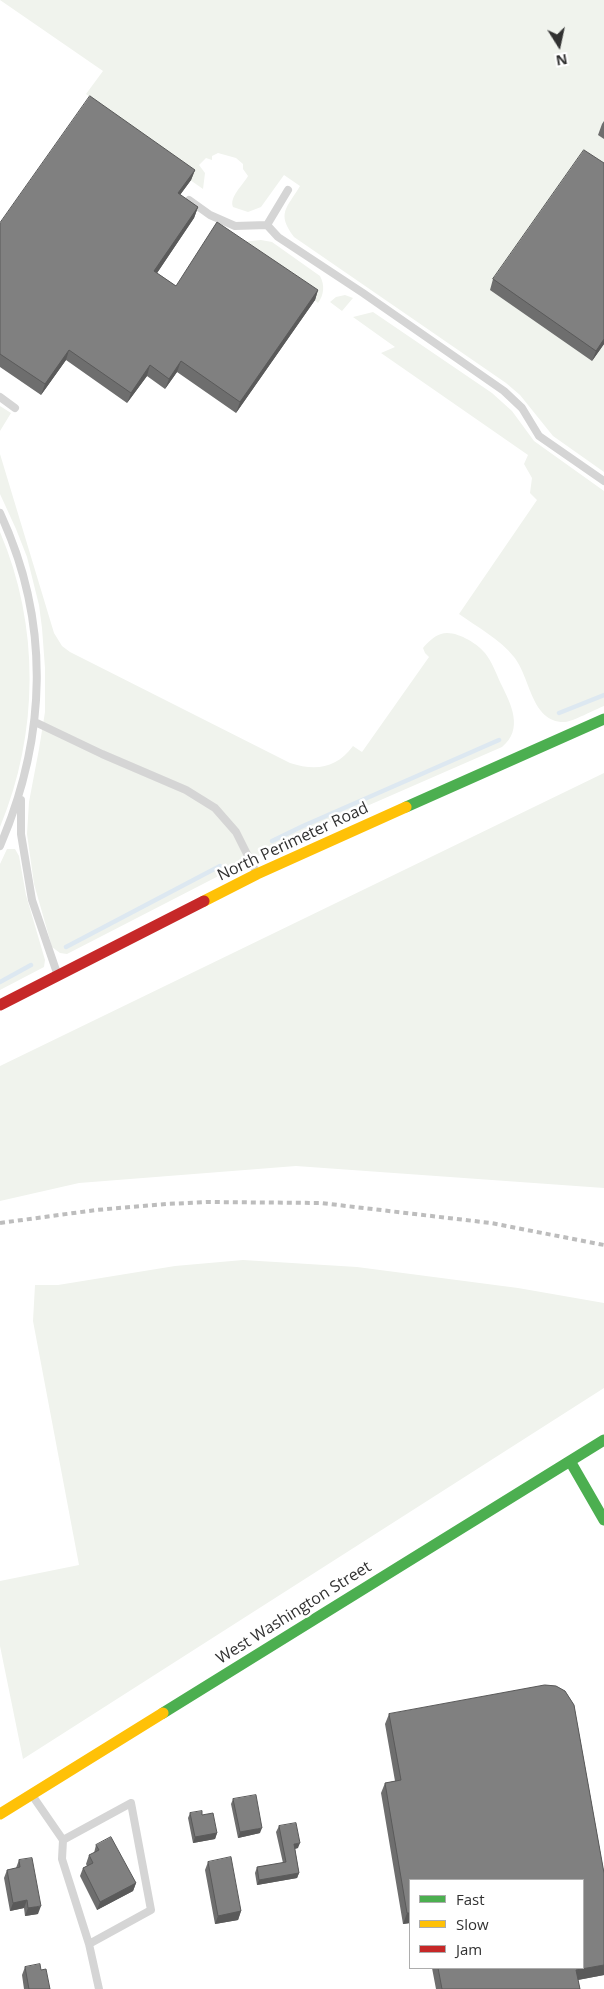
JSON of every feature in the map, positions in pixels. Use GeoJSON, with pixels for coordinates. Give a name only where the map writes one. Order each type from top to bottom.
{"type":"FeatureCollection","features":[{"type":"Feature","properties":{"kind":"street","name":"North Perimeter Road"},"geometry":{"type":"LineString","coordinates":[[0,1005],[257,874],[604,719]]}},
{"type":"Feature","properties":{"kind":"street","name":"West Washington Street"},"geometry":{"type":"LineString","coordinates":[[0,1814],[604,1440]]}},
{"type":"Feature","properties":{"kind":"street"},"geometry":{"type":"LineString","coordinates":[[570,1461],[604,1520]]}},
{"type":"Feature","properties":{"kind":"lane"},"geometry":{"type":"LineString","coordinates":[[267,226],[288,190]]}},
{"type":"Feature","properties":{"kind":"lane"},"geometry":{"type":"LineString","coordinates":[[189,200],[210,215],[235,226],[267,226],[278,237],[363,292],[504,391],[522,408],[539,436],[604,481]]}},
{"type":"Feature","properties":{"kind":"lane"},"geometry":{"type":"LineString","coordinates":[[0,397],[16,408]]}},
{"type":"Feature","properties":{"kind":"lane"},"geometry":{"type":"LineString","coordinates":[[0,514],[18,556],[25,580],[37,665],[35,722],[32,745],[21,793],[0,846]]}},
{"type":"Feature","properties":{"kind":"lane"},"geometry":{"type":"LineString","coordinates":[[35,722],[102,754],[186,790],[215,808],[236,832],[257,874]]}},
{"type":"Feature","properties":{"kind":"lane"},"geometry":{"type":"LineString","coordinates":[[21,793],[22,834],[32,900],[58,975]]}},
{"type":"Feature","properties":{"kind":"lane"},"geometry":{"type":"LineString","coordinates":[[32,1794],[63,1840],[62,1859],[89,1944],[99,1989]]}},
{"type":"Feature","properties":{"kind":"lane"},"geometry":{"type":"LineString","coordinates":[[63,1840],[131,1803],[151,1910],[89,1944]]}},
{"type":"Feature","properties":{"kind":"shaded area"},"geometry":{"type":"Polygon","coordinates":[[[0,0],[604,0],[604,472],[553,436],[520,395],[506,383],[294,237],[286,222],[285,211],[300,186],[284,175],[261,207],[248,212],[233,207],[233,199],[248,176],[243,169],[243,164],[236,158],[218,153],[212,156],[212,160],[206,158],[199,165],[205,173],[203,189],[86,107],[90,97],[86,94],[103,71],[0,0]]]}},
{"type":"Feature","properties":{"kind":"shaded area"},"geometry":{"type":"Polygon","coordinates":[[[261,240],[272,242],[320,276],[323,290],[322,297],[318,303],[242,242],[261,240]]]}},
{"type":"Feature","properties":{"kind":"shaded area"},"geometry":{"type":"Polygon","coordinates":[[[345,295],[353,298],[342,311],[330,302],[336,297],[345,295]]]}},
{"type":"Feature","properties":{"kind":"shaded area"},"geometry":{"type":"Polygon","coordinates":[[[373,312],[492,393],[512,411],[534,441],[604,491],[604,706],[579,718],[565,722],[554,720],[545,715],[533,698],[520,666],[514,657],[495,639],[459,614],[537,500],[530,493],[532,478],[524,464],[528,455],[381,353],[395,347],[353,317],[373,312]]]}},
{"type":"Feature","properties":{"kind":"shaded area"},"geometry":{"type":"Polygon","coordinates":[[[0,406],[11,413],[0,431],[0,406]]]}},
{"type":"Feature","properties":{"kind":"shaded area"},"geometry":{"type":"Polygon","coordinates":[[[0,454],[54,633],[62,646],[70,652],[290,763],[299,766],[316,767],[332,764],[346,754],[353,746],[362,752],[429,657],[423,648],[438,635],[452,633],[477,645],[492,664],[514,716],[513,732],[509,740],[502,747],[312,830],[67,954],[60,953],[52,947],[34,884],[27,834],[29,802],[45,712],[45,668],[42,628],[39,605],[27,557],[0,494],[0,454]]]}},
{"type":"Feature","properties":{"kind":"shaded area"},"geometry":{"type":"Polygon","coordinates":[[[0,532],[13,568],[22,605],[28,642],[30,680],[28,717],[22,754],[13,791],[0,827],[0,532]]]}},
{"type":"Feature","properties":{"kind":"shaded area"},"geometry":{"type":"Polygon","coordinates":[[[604,773],[604,1188],[296,1166],[79,1183],[0,1201],[0,1066],[604,773]]]}},
{"type":"Feature","properties":{"kind":"shaded area"},"geometry":{"type":"Polygon","coordinates":[[[7,849],[15,849],[19,856],[26,895],[45,960],[44,967],[0,990],[0,864],[7,849]]]}},
{"type":"Feature","properties":{"kind":"shaded area"},"geometry":{"type":"Polygon","coordinates":[[[243,1260],[357,1267],[518,1288],[604,1303],[604,1388],[23,1759],[0,1646],[0,1581],[79,1565],[33,1321],[35,1285],[58,1285],[175,1266],[243,1260]]]}},
{"type":"Feature","properties":{"kind":"building"},"geometry":{"type":"Polygon","coordinates":[[[90,96],[195,170],[178,193],[198,207],[154,271],[176,286],[217,222],[318,290],[240,402],[181,361],[169,379],[150,365],[131,393],[69,350],[45,384],[0,354],[0,223],[90,96]]]}},
{"type":"Feature","properties":{"kind":"building"},"geometry":{"type":"Polygon","coordinates":[[[584,150],[604,163],[604,339],[596,351],[493,279],[584,150]]]}},
{"type":"Feature","properties":{"kind":"building"},"geometry":{"type":"Polygon","coordinates":[[[545,1685],[556,1686],[565,1691],[574,1705],[604,1873],[604,1965],[584,1969],[584,1879],[409,1879],[409,1913],[407,1913],[385,1783],[401,1780],[389,1714],[545,1685]]]}},
{"type":"Feature","properties":{"kind":"building"},"geometry":{"type":"Polygon","coordinates":[[[256,1795],[262,1828],[240,1832],[233,1799],[256,1795]]]}},
{"type":"Feature","properties":{"kind":"building"},"geometry":{"type":"Polygon","coordinates":[[[202,1811],[202,1815],[213,1813],[217,1833],[195,1837],[190,1813],[202,1811]]]}},
{"type":"Feature","properties":{"kind":"building"},"geometry":{"type":"Polygon","coordinates":[[[296,1823],[300,1843],[294,1844],[299,1873],[259,1880],[257,1867],[286,1862],[279,1826],[296,1823]]]}},
{"type":"Feature","properties":{"kind":"building"},"geometry":{"type":"Polygon","coordinates":[[[111,1837],[136,1883],[100,1902],[83,1868],[93,1863],[89,1855],[99,1850],[96,1845],[111,1837]]]}},
{"type":"Feature","properties":{"kind":"building"},"geometry":{"type":"Polygon","coordinates":[[[231,1857],[241,1911],[218,1916],[208,1862],[231,1857]]]}},
{"type":"Feature","properties":{"kind":"building"},"geometry":{"type":"Polygon","coordinates":[[[32,1858],[41,1906],[28,1908],[27,1900],[13,1903],[7,1870],[20,1867],[19,1860],[32,1858]]]}},
{"type":"Feature","properties":{"kind":"building"},"geometry":{"type":"Polygon","coordinates":[[[40,1964],[41,1970],[46,1969],[50,1989],[29,1989],[25,1967],[40,1964]]]}},
{"type":"Feature","properties":{"kind":"building"},"geometry":{"type":"Polygon","coordinates":[[[438,1969],[582,1969],[576,1970],[580,1989],[442,1989],[438,1969]]]}},
{"type":"Feature","properties":{"kind":"waterway"},"geometry":{"type":"LineString","coordinates":[[559,713],[604,695]]}},
{"type":"Feature","properties":{"kind":"waterway"},"geometry":{"type":"LineString","coordinates":[[272,841],[499,740]]}},
{"type":"Feature","properties":{"kind":"waterway"},"geometry":{"type":"LineString","coordinates":[[66,947],[220,866]]}},
{"type":"Feature","properties":{"kind":"waterway"},"geometry":{"type":"LineString","coordinates":[[0,982],[31,965]]}},
{"type":"Feature","properties":{"kind":"railway"},"geometry":{"type":"LineString","coordinates":[[0,1223],[96,1210],[166,1204],[208,1202],[321,1203],[491,1223],[604,1245]]}},
{"type":"Feature","properties":{"kind":"traffic: fast"},"geometry":{"type":"LineString","coordinates":[[406,807],[604,719]]}},
{"type":"Feature","properties":{"kind":"traffic: fast"},"geometry":{"type":"LineString","coordinates":[[163,1713],[604,1440]]}},
{"type":"Feature","properties":{"kind":"traffic: fast"},"geometry":{"type":"LineString","coordinates":[[570,1461],[604,1520]]}},
{"type":"Feature","properties":{"kind":"traffic: slow"},"geometry":{"type":"LineString","coordinates":[[204,901],[257,874],[406,807]]}},
{"type":"Feature","properties":{"kind":"traffic: slow"},"geometry":{"type":"LineString","coordinates":[[0,1814],[163,1713]]}},
{"type":"Feature","properties":{"kind":"traffic: jam"},"geometry":{"type":"LineString","coordinates":[[0,1005],[204,901]]}}]}
